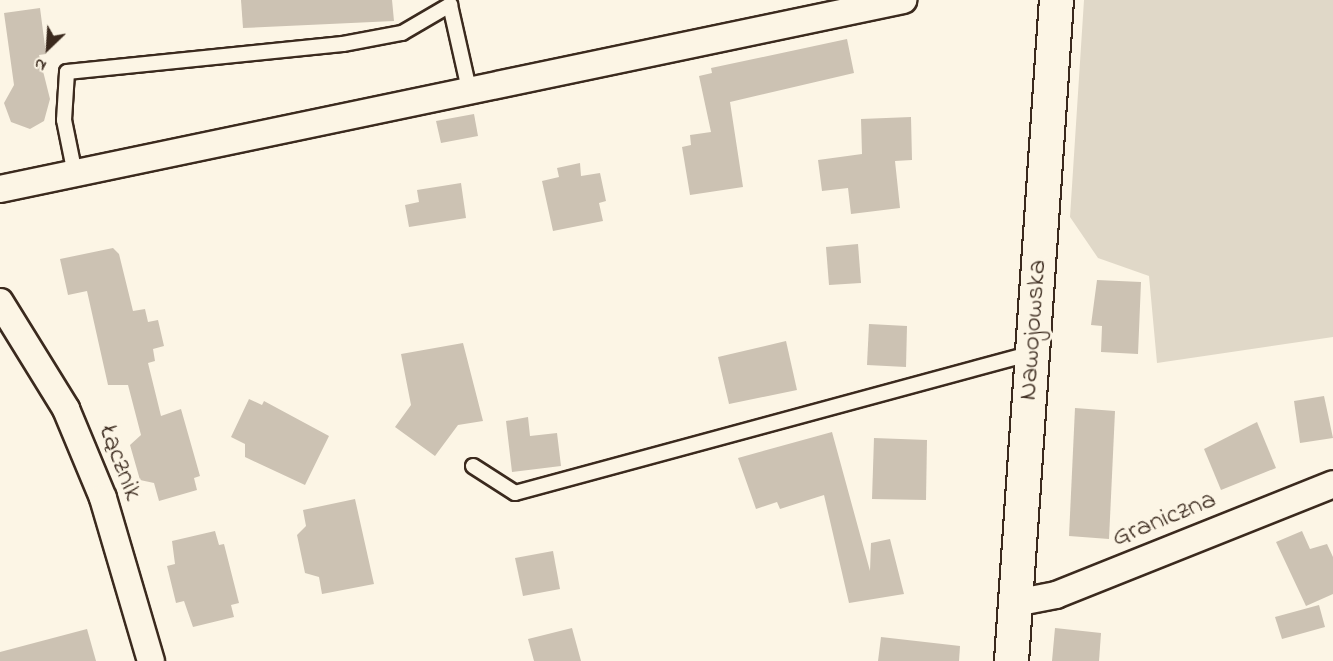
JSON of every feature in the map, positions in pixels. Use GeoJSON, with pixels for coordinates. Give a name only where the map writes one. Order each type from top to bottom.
{"type":"FeatureCollection","features":[{"type":"Feature","properties":{"kind":"street"},"geometry":{"type":"LineString","coordinates":[[0,189],[903,0]]}},
{"type":"Feature","properties":{"kind":"street","name":"Nawojowska"},"geometry":{"type":"LineString","coordinates":[[1011,661],[1056,0]]}},
{"type":"Feature","properties":{"kind":"street","name":"Łącznik"},"geometry":{"type":"LineString","coordinates":[[0,302],[66,409],[104,498],[151,661]]}},
{"type":"Feature","properties":{"kind":"street","name":"Graniczna"},"geometry":{"type":"LineString","coordinates":[[1015,603],[1056,595],[1333,484]]}},
{"type":"Feature","properties":{"kind":"lane"},"geometry":{"type":"LineString","coordinates":[[75,174],[64,120],[68,72],[343,44],[402,33],[450,6],[469,90]]}},
{"type":"Feature","properties":{"kind":"lane"},"geometry":{"type":"LineString","coordinates":[[473,466],[515,493],[1032,353]]}},
{"type":"Feature","properties":{"kind":"shaded area"},"geometry":{"type":"Polygon","coordinates":[[[1084,0],[1333,0],[1333,337],[1157,363],[1149,276],[1098,258],[1070,217],[1084,0]]]}},
{"type":"Feature","properties":{"kind":"building"},"geometry":{"type":"Polygon","coordinates":[[[241,0],[392,0],[394,21],[243,28],[241,0]]]}},
{"type":"Feature","properties":{"kind":"building"},"geometry":{"type":"Polygon","coordinates":[[[40,8],[46,54],[39,55],[50,99],[44,121],[30,129],[11,122],[4,103],[14,85],[4,13],[40,8]]]}},
{"type":"Feature","properties":{"kind":"building"},"geometry":{"type":"Polygon","coordinates":[[[847,39],[854,73],[730,102],[743,187],[690,195],[682,147],[691,145],[690,135],[711,132],[699,76],[712,73],[711,68],[847,39]]]}},
{"type":"Feature","properties":{"kind":"building"},"geometry":{"type":"Polygon","coordinates":[[[474,114],[478,136],[441,143],[436,121],[474,114]]]}},
{"type":"Feature","properties":{"kind":"building"},"geometry":{"type":"Polygon","coordinates":[[[911,117],[912,160],[895,161],[900,208],[851,214],[848,188],[822,191],[818,160],[862,154],[861,119],[911,117]]]}},
{"type":"Feature","properties":{"kind":"building"},"geometry":{"type":"Polygon","coordinates":[[[580,163],[581,176],[600,173],[606,201],[599,203],[603,221],[553,231],[542,181],[559,177],[557,168],[580,163]]]}},
{"type":"Feature","properties":{"kind":"building"},"geometry":{"type":"Polygon","coordinates":[[[461,183],[466,218],[409,227],[405,205],[419,202],[417,190],[461,183]]]}},
{"type":"Feature","properties":{"kind":"building"},"geometry":{"type":"Polygon","coordinates":[[[858,244],[861,283],[829,285],[826,247],[858,244]]]}},
{"type":"Feature","properties":{"kind":"building"},"geometry":{"type":"Polygon","coordinates":[[[113,248],[119,254],[133,311],[145,309],[148,322],[158,320],[164,346],[153,349],[155,361],[148,363],[161,416],[181,409],[200,476],[194,478],[197,490],[159,501],[154,483],[140,480],[130,445],[141,435],[128,385],[108,385],[87,291],[68,295],[60,259],[113,248]]]}},
{"type":"Feature","properties":{"kind":"building"},"geometry":{"type":"Polygon","coordinates":[[[1097,280],[1141,282],[1138,354],[1101,352],[1102,326],[1091,325],[1097,280]]]}},
{"type":"Feature","properties":{"kind":"building"},"geometry":{"type":"Polygon","coordinates":[[[869,324],[907,326],[906,367],[867,365],[869,324]]]}},
{"type":"Feature","properties":{"kind":"building"},"geometry":{"type":"Polygon","coordinates":[[[786,341],[797,390],[729,404],[718,357],[786,341]]]}},
{"type":"Feature","properties":{"kind":"building"},"geometry":{"type":"Polygon","coordinates":[[[463,343],[483,421],[458,425],[435,456],[395,427],[411,405],[401,354],[463,343]]]}},
{"type":"Feature","properties":{"kind":"building"},"geometry":{"type":"Polygon","coordinates":[[[1324,396],[1333,438],[1300,443],[1294,401],[1324,396]]]}},
{"type":"Feature","properties":{"kind":"building"},"geometry":{"type":"Polygon","coordinates":[[[249,399],[262,405],[264,401],[329,436],[305,485],[245,457],[245,444],[231,437],[249,399]]]}},
{"type":"Feature","properties":{"kind":"building"},"geometry":{"type":"Polygon","coordinates":[[[1075,408],[1115,411],[1109,539],[1069,536],[1075,408]]]}},
{"type":"Feature","properties":{"kind":"building"},"geometry":{"type":"Polygon","coordinates":[[[528,417],[530,436],[557,433],[561,466],[512,472],[506,421],[528,417]]]}},
{"type":"Feature","properties":{"kind":"building"},"geometry":{"type":"Polygon","coordinates":[[[1257,422],[1276,468],[1221,490],[1204,449],[1257,422]]]}},
{"type":"Feature","properties":{"kind":"building"},"geometry":{"type":"Polygon","coordinates":[[[832,432],[870,571],[871,543],[890,539],[904,594],[849,603],[824,495],[780,509],[777,502],[756,509],[738,458],[832,432]]]}},
{"type":"Feature","properties":{"kind":"building"},"geometry":{"type":"Polygon","coordinates":[[[874,438],[927,440],[926,500],[872,499],[874,438]]]}},
{"type":"Feature","properties":{"kind":"building"},"geometry":{"type":"Polygon","coordinates":[[[355,499],[374,584],[322,594],[319,577],[305,573],[297,535],[306,526],[303,510],[355,499]]]}},
{"type":"Feature","properties":{"kind":"building"},"geometry":{"type":"Polygon","coordinates":[[[215,531],[219,545],[224,544],[239,603],[231,605],[234,617],[193,627],[184,601],[176,603],[167,566],[175,564],[172,541],[215,531]]]}},
{"type":"Feature","properties":{"kind":"building"},"geometry":{"type":"Polygon","coordinates":[[[1302,531],[1310,549],[1327,544],[1333,557],[1333,594],[1306,606],[1276,542],[1302,531]]]}},
{"type":"Feature","properties":{"kind":"building"},"geometry":{"type":"Polygon","coordinates":[[[553,551],[560,589],[523,596],[515,558],[553,551]]]}},
{"type":"Feature","properties":{"kind":"building"},"geometry":{"type":"Polygon","coordinates":[[[1319,605],[1325,627],[1282,639],[1275,617],[1319,605]]]}},
{"type":"Feature","properties":{"kind":"building"},"geometry":{"type":"Polygon","coordinates":[[[572,628],[581,661],[534,661],[528,639],[572,628]]]}},
{"type":"Feature","properties":{"kind":"building"},"geometry":{"type":"Polygon","coordinates":[[[1055,628],[1101,633],[1099,661],[1052,661],[1055,628]]]}},
{"type":"Feature","properties":{"kind":"building"},"geometry":{"type":"Polygon","coordinates":[[[87,629],[96,661],[0,661],[0,652],[87,629]]]}},
{"type":"Feature","properties":{"kind":"building"},"geometry":{"type":"Polygon","coordinates":[[[881,637],[960,646],[959,661],[878,661],[881,637]]]}}]}
